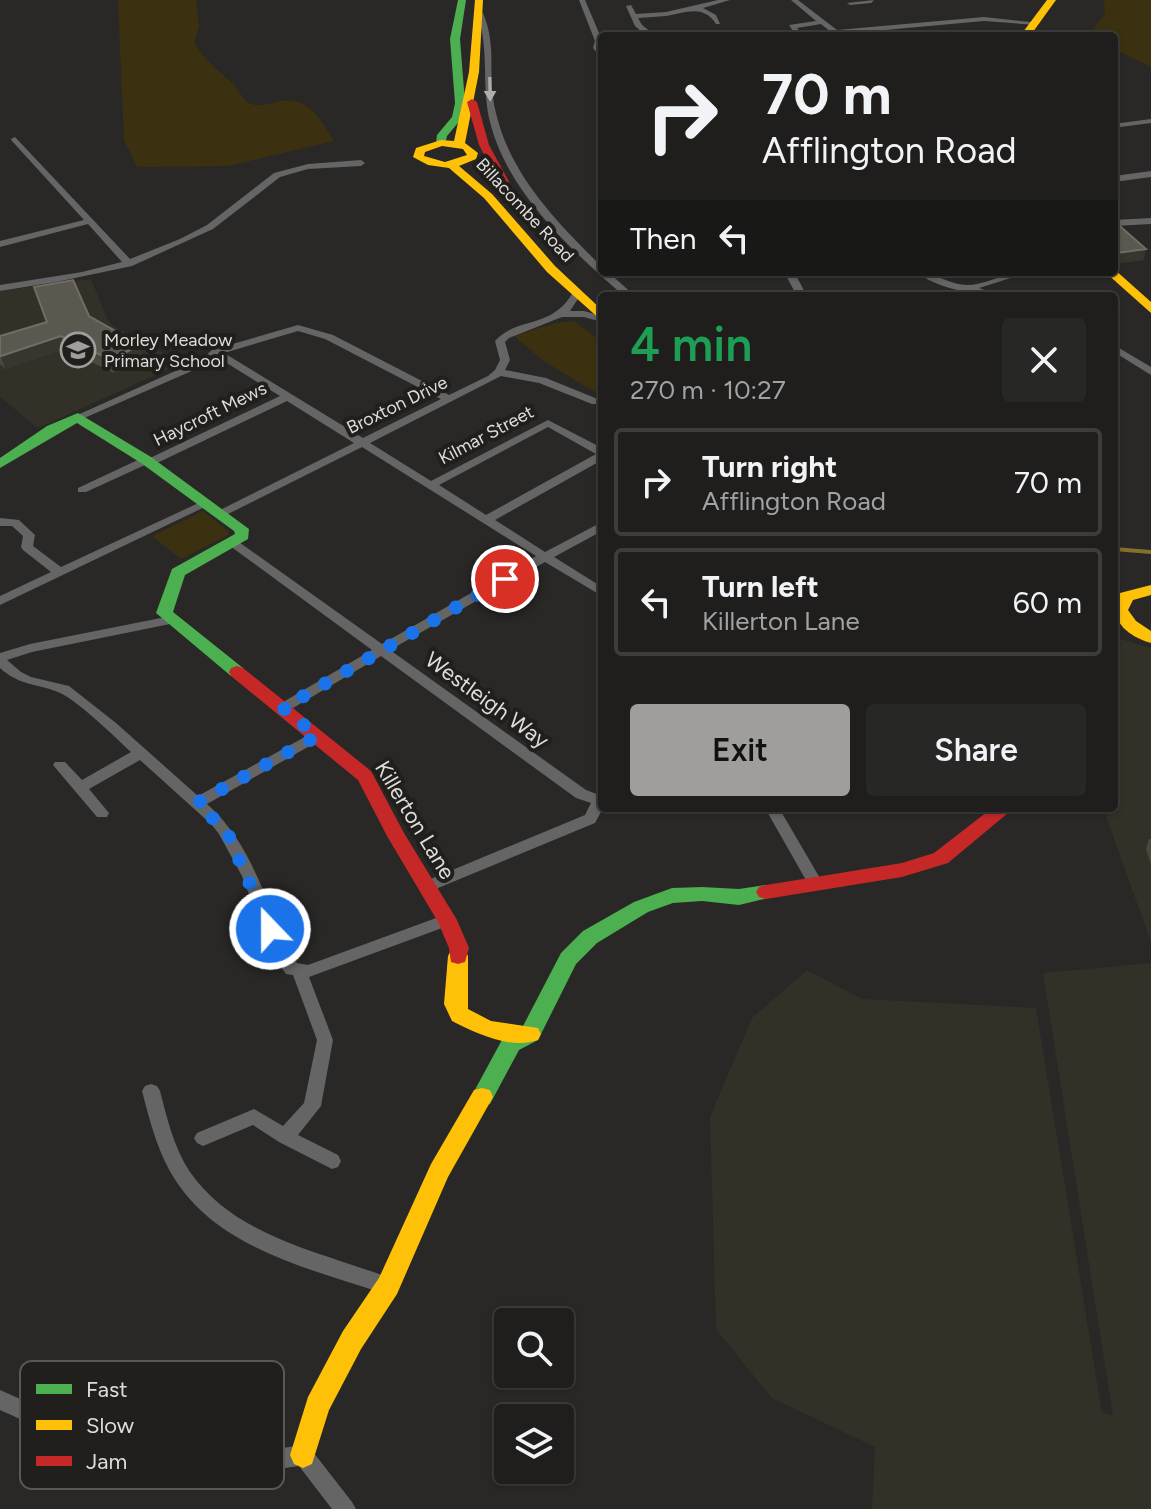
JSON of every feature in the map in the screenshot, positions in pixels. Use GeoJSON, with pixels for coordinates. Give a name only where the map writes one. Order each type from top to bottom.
{"type":"FeatureCollection","features":[{"type":"Feature","properties":{"kind":"main road","name":"Billacombe Road"},"geometry":{"type":"LineString","coordinates":[[462,0],[456,28],[460,103],[457,118],[442,135],[519,211],[565,266],[598,296]]}},
{"type":"Feature","properties":{"kind":"main road"},"geometry":{"type":"LineString","coordinates":[[1030,30],[1052,0]]}},
{"type":"Feature","properties":{"kind":"main road","name":"Billacombe Road"},"geometry":{"type":"LineString","coordinates":[[452,165],[470,88],[481,17]]}},
{"type":"Feature","properties":{"kind":"main road"},"geometry":{"type":"LineString","coordinates":[[456,28],[474,24],[481,17]]}},
{"type":"Feature","properties":{"kind":"main road"},"geometry":{"type":"LineString","coordinates":[[457,50],[462,32],[481,17]]}},
{"type":"Feature","properties":{"kind":"main road","name":"Billacombe Road"},"geometry":{"type":"LineString","coordinates":[[470,88],[475,119],[494,168],[519,211]]}},
{"type":"Feature","properties":{"kind":"main road","name":"Billacombe Road"},"geometry":{"type":"LineString","coordinates":[[457,148],[420,150],[418,157],[427,163],[452,165],[488,196],[526,242],[598,314]]}},
{"type":"Feature","properties":{"kind":"main road"},"geometry":{"type":"LineString","coordinates":[[1115,276],[1151,309]]}},
{"type":"Feature","properties":{"kind":"main road"},"geometry":{"type":"LineString","coordinates":[[0,464],[49,431],[78,417],[148,462],[241,529],[243,536],[182,568],[174,580],[164,613],[171,620]]}},
{"type":"Feature","properties":{"kind":"main road"},"geometry":{"type":"LineString","coordinates":[[1118,584],[1145,591]]}},
{"type":"Feature","properties":{"kind":"main road"},"geometry":{"type":"LineString","coordinates":[[1118,609],[1126,596],[1145,591]]}},
{"type":"Feature","properties":{"kind":"main road"},"geometry":{"type":"LineString","coordinates":[[1118,613],[1126,624],[1151,638]]}},
{"type":"Feature","properties":{"kind":"main road","name":"Killerton Lane"},"geometry":{"type":"LineString","coordinates":[[171,620],[365,776],[447,920],[459,948],[455,1004],[459,1015],[488,1029],[530,1034]]}},
{"type":"Feature","properties":{"kind":"main road"},"geometry":{"type":"LineString","coordinates":[[303,1455],[317,1406],[352,1340],[388,1286],[439,1171],[452,1153],[511,1044],[530,1034],[568,959],[590,937],[619,919],[672,896],[702,894],[739,897],[902,870],[935,860],[1000,812]]}},
{"type":"Feature","properties":{"kind":"street"},"geometry":{"type":"LineString","coordinates":[[582,0],[598,39]]}},
{"type":"Feature","properties":{"kind":"street"},"geometry":{"type":"LineString","coordinates":[[636,16],[727,0]]}},
{"type":"Feature","properties":{"kind":"street"},"geometry":{"type":"LineString","coordinates":[[794,0],[836,32]]}},
{"type":"Feature","properties":{"kind":"street"},"geometry":{"type":"LineString","coordinates":[[850,3],[871,1]]}},
{"type":"Feature","properties":{"kind":"street"},"geometry":{"type":"LineString","coordinates":[[629,6],[639,26],[647,32]]}},
{"type":"Feature","properties":{"kind":"street"},"geometry":{"type":"LineString","coordinates":[[696,7],[716,20],[727,15]]}},
{"type":"Feature","properties":{"kind":"street","name":"Billacombe Road"},"geometry":{"type":"LineString","coordinates":[[481,17],[491,42],[489,94],[499,143],[510,165],[550,223],[598,268]]}},
{"type":"Feature","properties":{"kind":"street"},"geometry":{"type":"LineString","coordinates":[[857,32],[984,19],[1030,30]]}},
{"type":"Feature","properties":{"kind":"street"},"geometry":{"type":"LineString","coordinates":[[796,32],[792,27],[823,22]]}},
{"type":"Feature","properties":{"kind":"street"},"geometry":{"type":"LineString","coordinates":[[1118,124],[1151,121]]}},
{"type":"Feature","properties":{"kind":"street"},"geometry":{"type":"LineString","coordinates":[[15,139],[129,264]]}},
{"type":"Feature","properties":{"kind":"street"},"geometry":{"type":"LineString","coordinates":[[0,288],[70,279],[129,264],[210,227],[276,175],[308,166],[361,163]]}},
{"type":"Feature","properties":{"kind":"street"},"geometry":{"type":"LineString","coordinates":[[1118,178],[1151,174]]}},
{"type":"Feature","properties":{"kind":"street"},"geometry":{"type":"LineString","coordinates":[[1118,223],[1151,221]]}},
{"type":"Feature","properties":{"kind":"street"},"geometry":{"type":"LineString","coordinates":[[0,244],[93,223]]}},
{"type":"Feature","properties":{"kind":"street","name":"Billacombe Road"},"geometry":{"type":"LineString","coordinates":[[607,276],[625,292]]}},
{"type":"Feature","properties":{"kind":"street"},"geometry":{"type":"LineString","coordinates":[[928,276],[983,292]]}},
{"type":"Feature","properties":{"kind":"street"},"geometry":{"type":"LineString","coordinates":[[969,288],[1012,276]]}},
{"type":"Feature","properties":{"kind":"street"},"geometry":{"type":"LineString","coordinates":[[990,282],[1004,292]]}},
{"type":"Feature","properties":{"kind":"street"},"geometry":{"type":"LineString","coordinates":[[576,294],[573,306],[562,314],[505,336],[500,341],[505,360],[499,372],[542,380],[596,402]]}},
{"type":"Feature","properties":{"kind":"street"},"geometry":{"type":"LineString","coordinates":[[562,314],[598,317]]}},
{"type":"Feature","properties":{"kind":"street"},"geometry":{"type":"LineString","coordinates":[[78,417],[206,361],[216,352],[298,328],[329,337],[448,399]]}},
{"type":"Feature","properties":{"kind":"street"},"geometry":{"type":"LineString","coordinates":[[1118,351],[1151,372]]}},
{"type":"Feature","properties":{"kind":"street"},"geometry":{"type":"LineString","coordinates":[[216,352],[598,589]]}},
{"type":"Feature","properties":{"kind":"street","name":"Broxton Drive"},"geometry":{"type":"LineString","coordinates":[[0,601],[143,532],[212,509],[499,372]]}},
{"type":"Feature","properties":{"kind":"street"},"geometry":{"type":"LineString","coordinates":[[566,406],[582,396]]}},
{"type":"Feature","properties":{"kind":"street","name":"Haycroft Mews"},"geometry":{"type":"LineString","coordinates":[[82,490],[286,397]]}},
{"type":"Feature","properties":{"kind":"street","name":"Kilmar Street"},"geometry":{"type":"LineString","coordinates":[[429,486],[548,423],[598,452]]}},
{"type":"Feature","properties":{"kind":"street"},"geometry":{"type":"LineString","coordinates":[[486,520],[598,456]]}},
{"type":"Feature","properties":{"kind":"street"},"geometry":{"type":"LineString","coordinates":[[0,522],[15,523],[29,535],[27,547],[59,572]]}},
{"type":"Feature","properties":{"kind":"street"},"geometry":{"type":"LineString","coordinates":[[283,708],[598,528]]}},
{"type":"Feature","properties":{"kind":"street","name":"Westleigh Way"},"geometry":{"type":"LineString","coordinates":[[232,543],[581,794],[598,800]]}},
{"type":"Feature","properties":{"kind":"street"},"geometry":{"type":"LineString","coordinates":[[171,620],[30,648],[0,659],[16,675],[64,689],[111,726],[227,832],[264,912],[276,947],[284,961],[299,971],[308,971],[447,920]]}},
{"type":"Feature","properties":{"kind":"street"},"geometry":{"type":"LineString","coordinates":[[197,803],[317,736]]}},
{"type":"Feature","properties":{"kind":"street"},"geometry":{"type":"LineString","coordinates":[[80,788],[140,753]]}},
{"type":"Feature","properties":{"kind":"street"},"geometry":{"type":"LineString","coordinates":[[60,765],[102,813]]}},
{"type":"Feature","properties":{"kind":"street"},"geometry":{"type":"LineString","coordinates":[[426,887],[590,819],[598,806]]}},
{"type":"Feature","properties":{"kind":"street"},"geometry":{"type":"LineString","coordinates":[[774,812],[816,885]]}},
{"type":"Feature","properties":{"kind":"street"},"geometry":{"type":"LineString","coordinates":[[285,1137],[312,1106],[325,1040],[299,971]]}},
{"type":"Feature","properties":{"kind":"street"},"geometry":{"type":"LineString","coordinates":[[151,1091],[164,1135],[182,1175],[194,1192],[222,1218],[253,1236],[388,1286]]}},
{"type":"Feature","properties":{"kind":"street"},"geometry":{"type":"LineString","coordinates":[[203,1138],[254,1117],[332,1161]]}},
{"type":"Feature","properties":{"kind":"street"},"geometry":{"type":"LineString","coordinates":[[0,1400],[20,1409]]}},
{"type":"Feature","properties":{"kind":"street"},"geometry":{"type":"LineString","coordinates":[[284,1458],[303,1455],[345,1509]]}},
{"type":"Feature","properties":{"kind":"shaded area"},"geometry":{"type":"Polygon","coordinates":[[[118,0],[196,0],[199,26],[194,43],[245,99],[258,105],[285,101],[303,104],[317,115],[334,141],[228,166],[137,167],[124,140],[118,0]]]}},
{"type":"Feature","properties":{"kind":"shaded area"},"geometry":{"type":"Polygon","coordinates":[[[1104,0],[1151,0],[1151,67],[1118,51],[1118,32],[1093,31],[1105,13],[1104,0]]]}},
{"type":"Feature","properties":{"kind":"shaded area","name":"Morley Meadow Primary School"},"geometry":{"type":"Polygon","coordinates":[[[91,279],[113,326],[182,363],[38,428],[0,397],[0,291],[91,279]]]}},
{"type":"Feature","properties":{"kind":"shaded area"},"geometry":{"type":"Polygon","coordinates":[[[574,321],[598,339],[598,394],[545,362],[514,336],[556,323],[574,321]]]}},
{"type":"Feature","properties":{"kind":"shaded area"},"geometry":{"type":"Polygon","coordinates":[[[203,511],[228,531],[228,535],[181,559],[152,536],[203,511]]]}},
{"type":"Feature","properties":{"kind":"shaded area"},"geometry":{"type":"Polygon","coordinates":[[[1118,638],[1151,648],[1151,942],[1104,812],[1118,812],[1118,638]]]}},
{"type":"Feature","properties":{"kind":"shaded area"},"geometry":{"type":"Polygon","coordinates":[[[1151,963],[1151,1509],[872,1509],[875,1447],[772,1398],[716,1329],[710,1117],[752,1018],[807,970],[862,999],[1036,1008],[1102,1413],[1113,1416],[1043,973],[1151,963]]]}},
{"type":"Feature","properties":{"kind":"building"},"geometry":{"type":"Polygon","coordinates":[[[1118,224],[1146,249],[1118,253],[1118,224]]]}},
{"type":"Feature","properties":{"kind":"building"},"geometry":{"type":"Polygon","coordinates":[[[73,280],[89,316],[140,345],[111,360],[61,336],[1,356],[0,336],[47,322],[34,287],[73,280]]]}},
{"type":"Feature","properties":{"kind":"waterway"},"geometry":{"type":"LineString","coordinates":[[1118,549],[1151,552]]}},
{"type":"Feature","properties":{"kind":"traffic: fast"},"geometry":{"type":"LineString","coordinates":[[441,143],[442,135],[457,118],[460,103],[455,39],[462,0]]}},
{"type":"Feature","properties":{"kind":"traffic: fast"},"geometry":{"type":"LineString","coordinates":[[0,464],[52,429],[78,417],[146,460],[241,529],[243,536],[178,572],[164,613],[237,672]]}},
{"type":"Feature","properties":{"kind":"traffic: fast"},"geometry":{"type":"LineString","coordinates":[[482,1097],[511,1044],[530,1034],[568,959],[590,937],[641,907],[672,896],[702,894],[739,897],[766,892]]}},
{"type":"Feature","properties":{"kind":"traffic: slow"},"geometry":{"type":"LineString","coordinates":[[459,144],[474,72],[479,0]]}},
{"type":"Feature","properties":{"kind":"traffic: slow"},"geometry":{"type":"LineString","coordinates":[[1028,32],[1052,0]]}},
{"type":"Feature","properties":{"kind":"traffic: slow"},"geometry":{"type":"LineString","coordinates":[[441,143],[466,146],[473,153],[472,157],[445,165],[418,157],[420,150],[441,143]]}},
{"type":"Feature","properties":{"kind":"traffic: slow"},"geometry":{"type":"LineString","coordinates":[[452,165],[488,196],[551,269],[598,313]]}},
{"type":"Feature","properties":{"kind":"traffic: slow"},"geometry":{"type":"LineString","coordinates":[[1115,276],[1151,309]]}},
{"type":"Feature","properties":{"kind":"traffic: slow"},"geometry":{"type":"LineString","coordinates":[[1151,590],[1126,597],[1120,610],[1130,625],[1151,638]]}},
{"type":"Feature","properties":{"kind":"traffic: slow"},"geometry":{"type":"LineString","coordinates":[[458,956],[455,1004],[459,1015],[488,1029],[530,1034]]}},
{"type":"Feature","properties":{"kind":"traffic: slow"},"geometry":{"type":"LineString","coordinates":[[303,1455],[317,1406],[352,1340],[388,1286],[439,1171],[482,1097]]}},
{"type":"Feature","properties":{"kind":"traffic: jam"},"geometry":{"type":"LineString","coordinates":[[472,102],[484,145],[519,211]]}},
{"type":"Feature","properties":{"kind":"traffic: jam"},"geometry":{"type":"LineString","coordinates":[[237,672],[365,776],[396,836],[447,920],[459,948],[458,956]]}},
{"type":"Feature","properties":{"kind":"traffic: jam"},"geometry":{"type":"LineString","coordinates":[[766,892],[902,870],[941,858],[1000,812]]}},
{"type":"Feature","properties":{"kind":"place","name":"Morley Meadow Primary School"},"geometry":{"type":"Point","coordinates":[78,350]}},
{"type":"Feature","properties":{"kind":"route"},"geometry":{"type":"LineString","coordinates":[[270,929],[227,832],[197,803],[317,736],[283,708],[505,579]]}}]}
